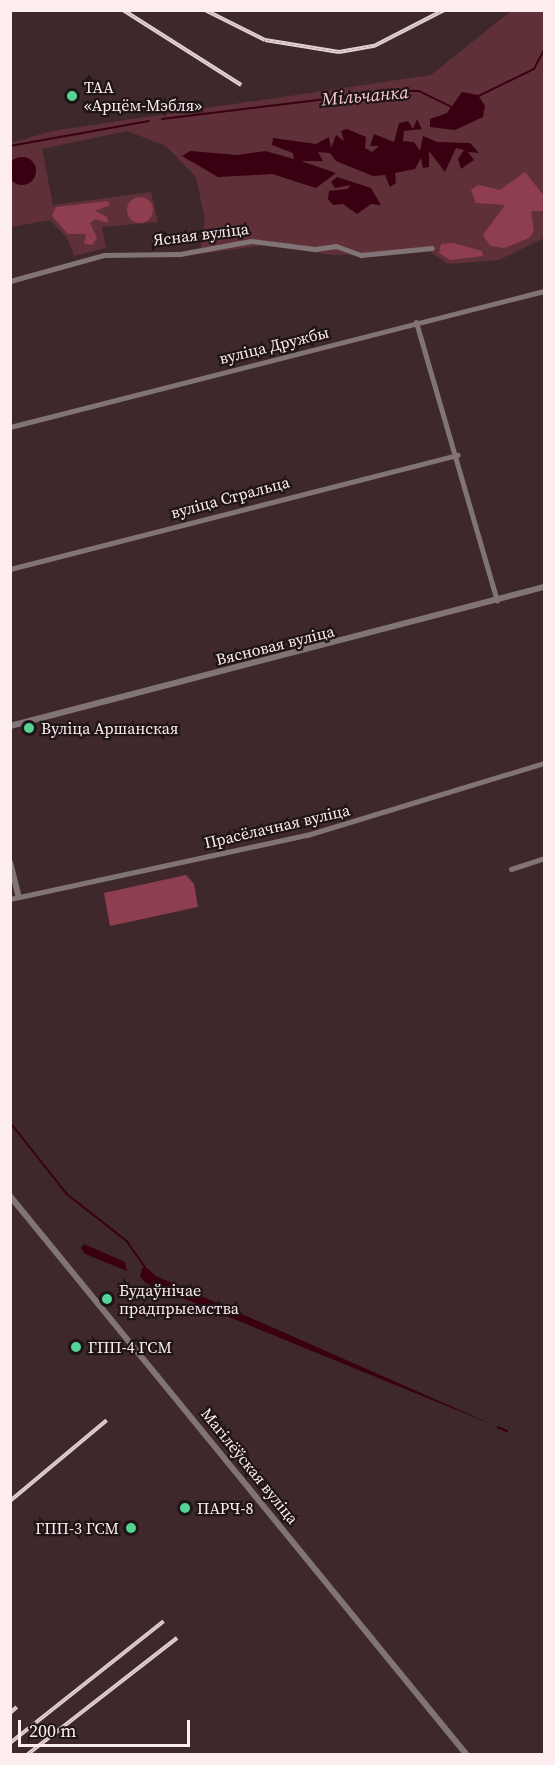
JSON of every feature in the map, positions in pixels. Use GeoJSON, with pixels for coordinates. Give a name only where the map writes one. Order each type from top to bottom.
{"type":"FeatureCollection","features":[{"type":"Feature","properties":{"kind":"street","name":"Ясная вуліца"},"geometry":{"type":"LineString","coordinates":[[10,281],[104,255],[180,254],[251,241],[315,249],[336,246],[362,255],[432,248]]}},
{"type":"Feature","properties":{"kind":"street","name":"вуліца Дружбы"},"geometry":{"type":"LineString","coordinates":[[10,427],[544,291]]}},
{"type":"Feature","properties":{"kind":"street"},"geometry":{"type":"LineString","coordinates":[[416,322],[458,455],[497,600]]}},
{"type":"Feature","properties":{"kind":"street","name":"вуліца Стральца"},"geometry":{"type":"LineString","coordinates":[[10,569],[458,455]]}},
{"type":"Feature","properties":{"kind":"street","name":"Вясновая вуліца"},"geometry":{"type":"LineString","coordinates":[[10,726],[544,587]]}},
{"type":"Feature","properties":{"kind":"street","name":"Прасёлачная вуліца"},"geometry":{"type":"LineString","coordinates":[[10,899],[307,835],[544,763]]}},
{"type":"Feature","properties":{"kind":"street"},"geometry":{"type":"LineString","coordinates":[[511,869],[544,858]]}},
{"type":"Feature","properties":{"kind":"street"},"geometry":{"type":"LineString","coordinates":[[10,862],[19,897]]}},
{"type":"Feature","properties":{"kind":"street","name":"Магілёўская вуліца"},"geometry":{"type":"LineString","coordinates":[[10,1196],[466,1755]]}},
{"type":"Feature","properties":{"kind":"shaded area"},"geometry":{"type":"Polygon","coordinates":[[[511,11],[544,11],[544,238],[499,260],[448,264],[431,252],[333,255],[264,245],[200,254],[205,220],[196,177],[166,146],[127,131],[42,149],[53,205],[151,192],[158,222],[102,227],[106,248],[74,256],[68,239],[50,220],[11,227],[11,143],[52,131],[431,75],[511,11]]]}},
{"type":"Feature","properties":{"kind":"shaded area"},"geometry":{"type":"Polygon","coordinates":[[[462,92],[478,95],[485,106],[483,117],[455,130],[430,127],[430,119],[447,113],[462,92]]]}},
{"type":"Feature","properties":{"kind":"shaded area"},"geometry":{"type":"Polygon","coordinates":[[[417,119],[422,129],[404,131],[403,141],[414,142],[420,151],[423,136],[437,142],[470,143],[479,153],[468,152],[474,160],[461,169],[458,159],[464,150],[456,148],[445,172],[429,151],[429,167],[423,168],[421,158],[415,169],[395,173],[396,183],[390,187],[385,175],[373,176],[336,161],[330,153],[318,152],[323,161],[301,161],[336,173],[316,188],[272,174],[218,177],[182,156],[190,151],[238,155],[265,151],[294,159],[293,153],[272,145],[273,138],[316,144],[329,137],[331,148],[336,135],[344,141],[341,131],[347,129],[366,137],[365,148],[372,152],[379,146],[370,146],[374,134],[394,142],[399,123],[408,121],[413,129],[417,119]]]}},
{"type":"Feature","properties":{"kind":"shaded area"},"geometry":{"type":"Polygon","coordinates":[[[22,157],[32,161],[36,171],[32,181],[22,185],[12,181],[8,171],[12,161],[22,157]]]}},
{"type":"Feature","properties":{"kind":"shaded area"},"geometry":{"type":"Polygon","coordinates":[[[525,172],[544,196],[544,211],[531,211],[534,231],[529,238],[504,248],[490,246],[483,235],[505,205],[476,203],[471,190],[478,185],[500,190],[525,172]]]}},
{"type":"Feature","properties":{"kind":"shaded area"},"geometry":{"type":"Polygon","coordinates":[[[337,177],[371,188],[381,205],[371,204],[357,214],[343,204],[333,205],[328,199],[329,191],[347,189],[351,185],[335,188],[331,182],[337,177]]]}},
{"type":"Feature","properties":{"kind":"shaded area"},"geometry":{"type":"Polygon","coordinates":[[[140,197],[149,201],[153,210],[149,219],[140,223],[131,219],[127,210],[131,201],[140,197]]]}},
{"type":"Feature","properties":{"kind":"shaded area"},"geometry":{"type":"Polygon","coordinates":[[[107,201],[110,205],[95,211],[107,217],[108,223],[95,219],[90,223],[97,238],[92,245],[84,244],[86,234],[68,234],[52,216],[56,207],[107,201]]]}},
{"type":"Feature","properties":{"kind":"shaded area"},"geometry":{"type":"Polygon","coordinates":[[[453,243],[482,251],[483,256],[450,260],[439,253],[441,244],[453,243]]]}},
{"type":"Feature","properties":{"kind":"shaded area"},"geometry":{"type":"Polygon","coordinates":[[[186,875],[194,884],[198,907],[110,926],[104,893],[186,875]]]}},
{"type":"Feature","properties":{"kind":"shaded area"},"geometry":{"type":"Polygon","coordinates":[[[84,1244],[125,1262],[127,1271],[85,1254],[81,1248],[84,1244]]]}},
{"type":"Feature","properties":{"kind":"shaded area"},"geometry":{"type":"Polygon","coordinates":[[[142,1268],[147,1268],[156,1276],[498,1427],[146,1283],[140,1277],[142,1268]]]}},
{"type":"Feature","properties":{"kind":"waterway","name":"Мільчанка"},"geometry":{"type":"LineString","coordinates":[[479,96],[534,69],[544,50]]}},
{"type":"Feature","properties":{"kind":"waterway","name":"Мільчанка"},"geometry":{"type":"LineString","coordinates":[[162,119],[394,91],[419,91],[452,107]]}},
{"type":"Feature","properties":{"kind":"waterway","name":"Мільчанка"},"geometry":{"type":"LineString","coordinates":[[10,146],[149,121]]}},
{"type":"Feature","properties":{"kind":"waterway"},"geometry":{"type":"LineString","coordinates":[[10,1122],[67,1194],[127,1241],[145,1267]]}},
{"type":"Feature","properties":{"kind":"waterway"},"geometry":{"type":"LineString","coordinates":[[498,1427],[507,1431]]}},
{"type":"Feature","properties":{"kind":"railway"},"geometry":{"type":"LineString","coordinates":[[123,10],[241,85]]}},
{"type":"Feature","properties":{"kind":"railway"},"geometry":{"type":"LineString","coordinates":[[205,10],[265,40],[339,52],[374,46],[444,10]]}},
{"type":"Feature","properties":{"kind":"railway"},"geometry":{"type":"LineString","coordinates":[[10,1501],[107,1420]]}},
{"type":"Feature","properties":{"kind":"railway"},"geometry":{"type":"LineString","coordinates":[[10,1743],[164,1621]]}},
{"type":"Feature","properties":{"kind":"railway"},"geometry":{"type":"LineString","coordinates":[[28,1754],[177,1638]]}},
{"type":"Feature","properties":{"kind":"railway"},"geometry":{"type":"LineString","coordinates":[[10,1713],[17,1707]]}},
{"type":"Feature","properties":{"kind":"place","name":"ТАА «Арцём-Мэбля»"},"geometry":{"type":"Point","coordinates":[72,96]}},
{"type":"Feature","properties":{"kind":"place","name":"Вуліца Аршанская"},"geometry":{"type":"Point","coordinates":[29,728]}},
{"type":"Feature","properties":{"kind":"place","name":"Будаўнічае прадпрыемства"},"geometry":{"type":"Point","coordinates":[107,1299]}},
{"type":"Feature","properties":{"kind":"place","name":"ГПП-4 ГСМ"},"geometry":{"type":"Point","coordinates":[76,1347]}},
{"type":"Feature","properties":{"kind":"place","name":"ПАРЧ-8"},"geometry":{"type":"Point","coordinates":[185,1508]}},
{"type":"Feature","properties":{"kind":"place","name":"ГПП-3 ГСМ"},"geometry":{"type":"Point","coordinates":[131,1528]}}]}
